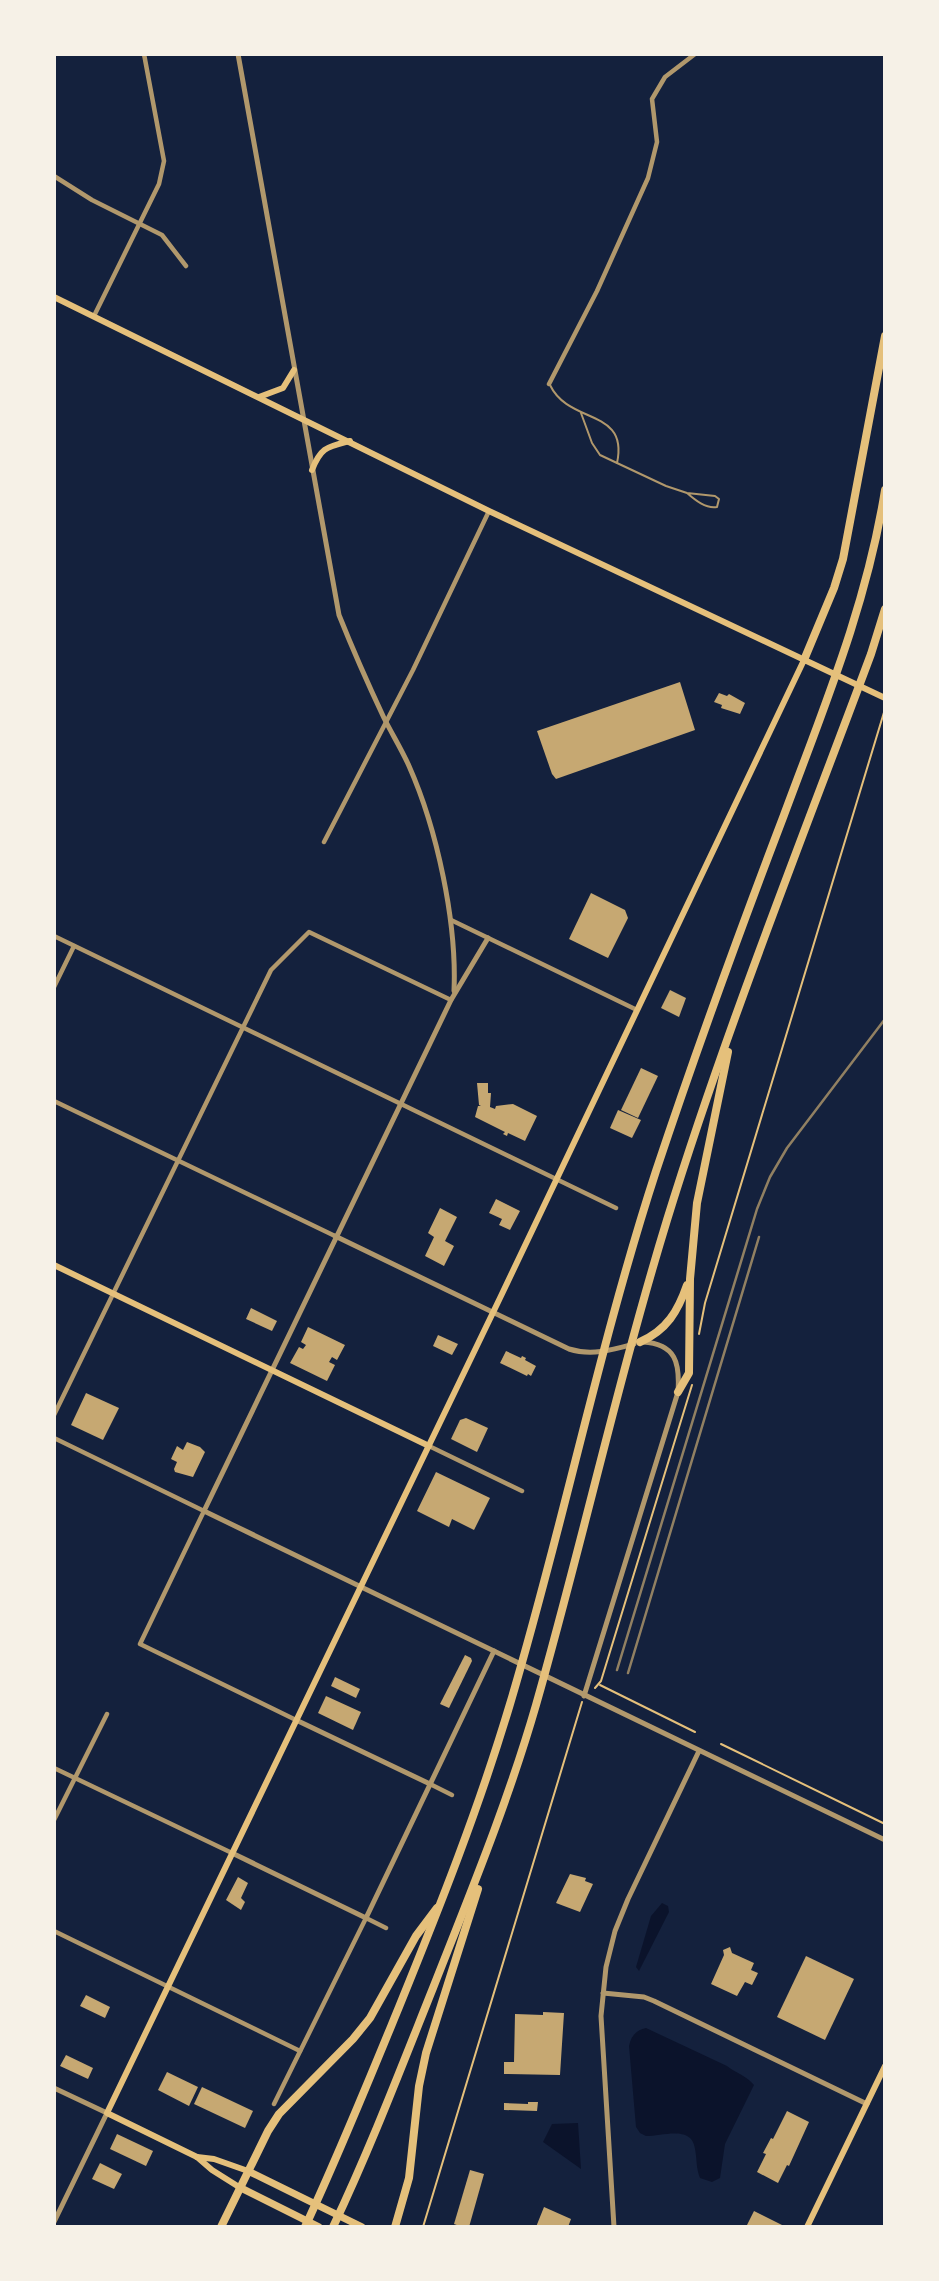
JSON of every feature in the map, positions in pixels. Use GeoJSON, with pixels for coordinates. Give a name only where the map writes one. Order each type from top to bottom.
{"type":"FeatureCollection","features":[{"type":"Feature","properties":{"kind":"highway"},"geometry":{"type":"LineString","coordinates":[[804,660],[830,598],[842,559],[885,336]]}},
{"type":"Feature","properties":{"kind":"highway"},"geometry":{"type":"LineString","coordinates":[[305,2227],[444,1898],[477,1809],[512,1699],[611,1322],[654,1177],[700,1040],[848,646],[877,537],[885,490]]}},
{"type":"Feature","properties":{"kind":"highway"},"geometry":{"type":"LineString","coordinates":[[395,2227],[409,2178],[419,2086],[431,2034],[535,1708],[639,1315],[695,1132],[871,654],[885,609]]}},
{"type":"Feature","properties":{"kind":"highway"},"geometry":{"type":"LineString","coordinates":[[678,1392],[689,1373],[690,1279],[697,1203],[735,1018]]}},
{"type":"Feature","properties":{"kind":"highway"},"geometry":{"type":"LineString","coordinates":[[640,1342],[654,1336],[670,1321],[690,1279]]}},
{"type":"Feature","properties":{"kind":"highway"},"geometry":{"type":"LineString","coordinates":[[333,2227],[506,1802]]}},
{"type":"Feature","properties":{"kind":"highway"},"geometry":{"type":"LineString","coordinates":[[220,2227],[279,2114],[353,2039],[370,2018],[416,1936],[444,1898]]}},
{"type":"Feature","properties":{"kind":"highway"},"geometry":{"type":"LineString","coordinates":[[248,2171],[362,2227]]}},
{"type":"Feature","properties":{"kind":"highway"},"geometry":{"type":"LineString","coordinates":[[239,2188],[319,2227]]}},
{"type":"Feature","properties":{"kind":"main road"},"geometry":{"type":"LineString","coordinates":[[54,297],[489,511],[885,698]]}},
{"type":"Feature","properties":{"kind":"main road"},"geometry":{"type":"LineString","coordinates":[[259,397],[283,388],[295,370]]}},
{"type":"Feature","properties":{"kind":"main road"},"geometry":{"type":"LineString","coordinates":[[312,470],[318,455],[324,449],[350,441]]}},
{"type":"Feature","properties":{"kind":"main road"},"geometry":{"type":"LineString","coordinates":[[239,2188],[197,2157],[107,2113],[804,660]]}},
{"type":"Feature","properties":{"kind":"main road"},"geometry":{"type":"LineString","coordinates":[[54,1265],[429,1446]]}},
{"type":"Feature","properties":{"kind":"main road"},"geometry":{"type":"LineString","coordinates":[[807,2227],[885,2066]]}},
{"type":"Feature","properties":{"kind":"main road"},"geometry":{"type":"LineString","coordinates":[[197,2157],[214,2159],[248,2171]]}},
{"type":"Feature","properties":{"kind":"street"},"geometry":{"type":"LineString","coordinates":[[94,316],[159,184],[164,161],[145,54]]}},
{"type":"Feature","properties":{"kind":"street"},"geometry":{"type":"LineString","coordinates":[[238,54],[339,615],[386,721],[409,765],[420,795],[451,920],[454,959],[452,997]]}},
{"type":"Feature","properties":{"kind":"street"},"geometry":{"type":"LineString","coordinates":[[549,384],[597,291],[648,178],[657,142],[652,99],[665,77],[695,54]]}},
{"type":"Feature","properties":{"kind":"street"},"geometry":{"type":"LineString","coordinates":[[54,176],[92,200],[162,235],[186,266]]}},
{"type":"Feature","properties":{"kind":"street"},"geometry":{"type":"LineString","coordinates":[[324,842],[413,670],[489,511]]}},
{"type":"Feature","properties":{"kind":"street"},"geometry":{"type":"LineString","coordinates":[[451,920],[637,1010]]}},
{"type":"Feature","properties":{"kind":"street"},"geometry":{"type":"LineString","coordinates":[[54,1415],[271,970],[309,932],[452,997]]}},
{"type":"Feature","properties":{"kind":"street"},"geometry":{"type":"LineString","coordinates":[[54,936],[616,1208]]}},
{"type":"Feature","properties":{"kind":"street"},"geometry":{"type":"LineString","coordinates":[[452,1795],[139,1644],[452,997],[488,938]]}},
{"type":"Feature","properties":{"kind":"street"},"geometry":{"type":"LineString","coordinates":[[54,986],[74,946]]}},
{"type":"Feature","properties":{"kind":"street"},"geometry":{"type":"LineString","coordinates":[[54,1101],[569,1349],[582,1353],[594,1352],[640,1342],[661,1345],[674,1356],[679,1374],[678,1392],[584,1696]]}},
{"type":"Feature","properties":{"kind":"street"},"geometry":{"type":"LineString","coordinates":[[54,1438],[885,1840]]}},
{"type":"Feature","properties":{"kind":"street"},"geometry":{"type":"LineString","coordinates":[[429,1446],[522,1491]]}},
{"type":"Feature","properties":{"kind":"street"},"geometry":{"type":"LineString","coordinates":[[274,2104],[494,1651]]}},
{"type":"Feature","properties":{"kind":"street"},"geometry":{"type":"LineString","coordinates":[[54,1820],[107,1714]]}},
{"type":"Feature","properties":{"kind":"street"},"geometry":{"type":"LineString","coordinates":[[614,2227],[603,2043],[603,1993],[610,1946],[624,1906],[699,1751]]}},
{"type":"Feature","properties":{"kind":"street"},"geometry":{"type":"LineString","coordinates":[[54,1768],[386,1928]]}},
{"type":"Feature","properties":{"kind":"street"},"geometry":{"type":"LineString","coordinates":[[54,1931],[300,2051]]}},
{"type":"Feature","properties":{"kind":"street"},"geometry":{"type":"LineString","coordinates":[[603,1993],[644,1997],[654,2001],[867,2104]]}},
{"type":"Feature","properties":{"kind":"street"},"geometry":{"type":"LineString","coordinates":[[54,2088],[107,2113],[54,2222]]}},
{"type":"Feature","properties":{"kind":"lane"},"geometry":{"type":"LineString","coordinates":[[549,384],[560,401],[580,413],[604,421],[612,428],[619,440],[617,463]]}},
{"type":"Feature","properties":{"kind":"lane"},"geometry":{"type":"LineString","coordinates":[[580,413],[600,455],[666,486],[687,493],[715,496],[719,499],[719,504],[712,508],[687,493]]}},
{"type":"Feature","properties":{"kind":"path"},"geometry":{"type":"LineString","coordinates":[[698,1340],[705,1303],[885,709]]}},
{"type":"Feature","properties":{"kind":"path"},"geometry":{"type":"LineString","coordinates":[[694,1379],[599,1685],[695,1732]]}},
{"type":"Feature","properties":{"kind":"path"},"geometry":{"type":"LineString","coordinates":[[423,2227],[580,1706]]}},
{"type":"Feature","properties":{"kind":"path"},"geometry":{"type":"LineString","coordinates":[[721,1744],[885,1824]]}},
{"type":"Feature","properties":{"kind":"water"},"geometry":{"type":"Polygon","coordinates":[[[662,1903],[668,1906],[669,1912],[639,1971],[636,1967],[651,1916],[662,1903]]]}},
{"type":"Feature","properties":{"kind":"water"},"geometry":{"type":"Polygon","coordinates":[[[646,2028],[727,2066],[754,2085],[725,2144],[720,2178],[712,2182],[700,2178],[693,2142],[688,2137],[683,2134],[646,2136],[636,2127],[629,2046],[635,2034],[646,2028]]]}},
{"type":"Feature","properties":{"kind":"water"},"geometry":{"type":"Polygon","coordinates":[[[578,2123],[581,2169],[543,2142],[552,2124],[578,2123]]]}},
{"type":"Feature","properties":{"kind":"building"},"geometry":{"type":"Polygon","coordinates":[[[680,682],[695,730],[556,779],[552,774],[537,731],[680,682]]]}},
{"type":"Feature","properties":{"kind":"building"},"geometry":{"type":"Polygon","coordinates":[[[719,693],[727,696],[729,694],[745,703],[740,714],[721,708],[722,705],[714,702],[719,693]]]}},
{"type":"Feature","properties":{"kind":"building"},"geometry":{"type":"Polygon","coordinates":[[[591,893],[625,910],[628,918],[608,958],[569,939],[591,893]]]}},
{"type":"Feature","properties":{"kind":"building"},"geometry":{"type":"Polygon","coordinates":[[[670,990],[686,998],[679,1017],[661,1008],[670,990]]]}},
{"type":"Feature","properties":{"kind":"building"},"geometry":{"type":"Polygon","coordinates":[[[641,1068],[658,1076],[638,1118],[621,1110],[641,1068]]]}},
{"type":"Feature","properties":{"kind":"building"},"geometry":{"type":"Polygon","coordinates":[[[477,1083],[488,1083],[488,1093],[491,1093],[490,1107],[495,1109],[496,1106],[513,1104],[537,1116],[525,1141],[508,1133],[507,1136],[503,1134],[505,1132],[475,1117],[478,1106],[481,1106],[477,1083]]]}},
{"type":"Feature","properties":{"kind":"building"},"geometry":{"type":"Polygon","coordinates":[[[618,1110],[641,1120],[632,1138],[610,1128],[618,1110]]]}},
{"type":"Feature","properties":{"kind":"building"},"geometry":{"type":"Polygon","coordinates":[[[496,1199],[520,1211],[510,1230],[499,1225],[502,1219],[489,1213],[496,1199]]]}},
{"type":"Feature","properties":{"kind":"building"},"geometry":{"type":"Polygon","coordinates":[[[440,1208],[457,1217],[445,1241],[454,1246],[444,1266],[425,1256],[434,1237],[428,1233],[440,1208]]]}},
{"type":"Feature","properties":{"kind":"building"},"geometry":{"type":"Polygon","coordinates":[[[251,1308],[277,1321],[272,1331],[246,1319],[251,1308]]]}},
{"type":"Feature","properties":{"kind":"building"},"geometry":{"type":"Polygon","coordinates":[[[308,1327],[345,1345],[337,1360],[332,1357],[329,1362],[335,1365],[327,1381],[290,1363],[299,1347],[303,1349],[306,1345],[301,1342],[308,1327]]]}},
{"type":"Feature","properties":{"kind":"building"},"geometry":{"type":"Polygon","coordinates":[[[438,1335],[458,1344],[452,1355],[433,1346],[438,1335]]]}},
{"type":"Feature","properties":{"kind":"building"},"geometry":{"type":"Polygon","coordinates":[[[506,1351],[526,1358],[525,1360],[536,1366],[531,1376],[500,1363],[506,1351]]]}},
{"type":"Feature","properties":{"kind":"building"},"geometry":{"type":"Polygon","coordinates":[[[86,1393],[119,1408],[103,1440],[71,1425],[86,1393]]]}},
{"type":"Feature","properties":{"kind":"building"},"geometry":{"type":"Polygon","coordinates":[[[466,1418],[488,1428],[477,1452],[451,1439],[460,1420],[466,1418]]]}},
{"type":"Feature","properties":{"kind":"building"},"geometry":{"type":"Polygon","coordinates":[[[187,1442],[205,1452],[193,1477],[175,1472],[177,1462],[171,1459],[177,1446],[183,1450],[187,1442]]]}},
{"type":"Feature","properties":{"kind":"building"},"geometry":{"type":"Polygon","coordinates":[[[436,1472],[490,1498],[474,1530],[452,1519],[449,1527],[417,1511],[436,1472]]]}},
{"type":"Feature","properties":{"kind":"building"},"geometry":{"type":"Polygon","coordinates":[[[465,1655],[472,1661],[449,1708],[440,1704],[465,1655]]]}},
{"type":"Feature","properties":{"kind":"building"},"geometry":{"type":"Polygon","coordinates":[[[335,1677],[360,1689],[356,1698],[331,1686],[335,1677]]]}},
{"type":"Feature","properties":{"kind":"building"},"geometry":{"type":"Polygon","coordinates":[[[326,1696],[361,1712],[353,1730],[318,1713],[326,1696]]]}},
{"type":"Feature","properties":{"kind":"building"},"geometry":{"type":"Polygon","coordinates":[[[570,1874],[586,1878],[585,1881],[593,1884],[580,1912],[556,1903],[570,1874]]]}},
{"type":"Feature","properties":{"kind":"building"},"geometry":{"type":"Polygon","coordinates":[[[238,1877],[248,1883],[241,1898],[245,1902],[241,1910],[226,1900],[238,1877]]]}},
{"type":"Feature","properties":{"kind":"building"},"geometry":{"type":"Polygon","coordinates":[[[730,1947],[732,1953],[754,1963],[751,1970],[758,1973],[752,1985],[745,1982],[737,1996],[711,1984],[724,1955],[723,1950],[730,1947]]]}},
{"type":"Feature","properties":{"kind":"building"},"geometry":{"type":"Polygon","coordinates":[[[806,1956],[854,1979],[825,2040],[777,2017],[806,1956]]]}},
{"type":"Feature","properties":{"kind":"building"},"geometry":{"type":"Polygon","coordinates":[[[86,1995],[110,2007],[105,2018],[80,2006],[86,1995]]]}},
{"type":"Feature","properties":{"kind":"building"},"geometry":{"type":"Polygon","coordinates":[[[543,2012],[564,2013],[560,2075],[504,2074],[504,2062],[514,2062],[515,2014],[543,2015],[543,2012]]]}},
{"type":"Feature","properties":{"kind":"building"},"geometry":{"type":"Polygon","coordinates":[[[66,2055],[93,2068],[88,2079],[60,2066],[66,2055]]]}},
{"type":"Feature","properties":{"kind":"building"},"geometry":{"type":"Polygon","coordinates":[[[167,2072],[198,2087],[189,2106],[158,2090],[167,2072]]]}},
{"type":"Feature","properties":{"kind":"building"},"geometry":{"type":"Polygon","coordinates":[[[202,2087],[253,2111],[245,2128],[194,2104],[202,2087]]]}},
{"type":"Feature","properties":{"kind":"building"},"geometry":{"type":"Polygon","coordinates":[[[538,2102],[537,2111],[504,2110],[504,2103],[538,2102]]]}},
{"type":"Feature","properties":{"kind":"building"},"geometry":{"type":"Polygon","coordinates":[[[787,2111],[809,2122],[789,2166],[787,2165],[778,2183],[757,2172],[766,2154],[763,2153],[787,2111]]]}},
{"type":"Feature","properties":{"kind":"building"},"geometry":{"type":"Polygon","coordinates":[[[117,2134],[153,2151],[146,2166],[110,2149],[117,2134]]]}},
{"type":"Feature","properties":{"kind":"building"},"geometry":{"type":"Polygon","coordinates":[[[100,2163],[122,2174],[114,2189],[92,2179],[100,2163]]]}},
{"type":"Feature","properties":{"kind":"building"},"geometry":{"type":"Polygon","coordinates":[[[470,2170],[484,2174],[469,2227],[462,2227],[454,2224],[470,2170]]]}},
{"type":"Feature","properties":{"kind":"building"},"geometry":{"type":"Polygon","coordinates":[[[544,2207],[571,2219],[568,2227],[536,2227],[544,2207]]]}},
{"type":"Feature","properties":{"kind":"building"},"geometry":{"type":"Polygon","coordinates":[[[754,2211],[786,2227],[747,2225],[754,2211]]]}},
{"type":"Feature","properties":{"kind":"railway"},"geometry":{"type":"LineString","coordinates":[[617,1670],[757,1209],[770,1177],[787,1148],[885,1019]]}},
{"type":"Feature","properties":{"kind":"railway"},"geometry":{"type":"LineString","coordinates":[[628,1673],[759,1237]]}}]}
